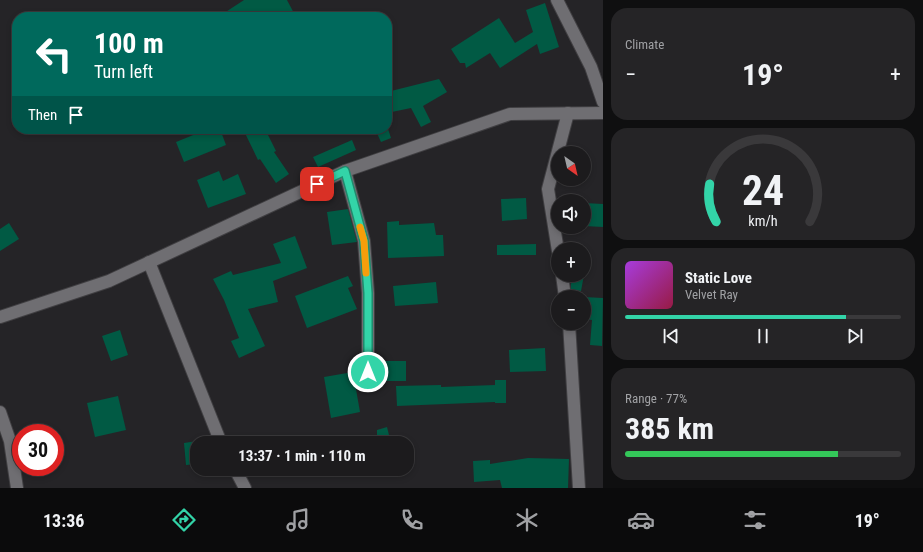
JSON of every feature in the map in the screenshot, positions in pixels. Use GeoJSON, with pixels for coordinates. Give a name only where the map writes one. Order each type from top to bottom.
{"type":"FeatureCollection","features":[{"type":"Feature","properties":{"kind":"street"},"geometry":{"type":"LineString","coordinates":[[557,0],[591,67],[603,102]]}},
{"type":"Feature","properties":{"kind":"street"},"geometry":{"type":"LineString","coordinates":[[557,242],[548,189],[568,113]]}},
{"type":"Feature","properties":{"kind":"street"},"geometry":{"type":"LineString","coordinates":[[0,316],[109,282],[345,171],[510,114],[603,113]]}},
{"type":"Feature","properties":{"kind":"street"},"geometry":{"type":"LineString","coordinates":[[345,171],[364,241],[368,293],[368,372]]}},
{"type":"Feature","properties":{"kind":"street"},"geometry":{"type":"LineString","coordinates":[[149,262],[219,436]]}},
{"type":"Feature","properties":{"kind":"street"},"geometry":{"type":"LineString","coordinates":[[569,330],[580,488]]}},
{"type":"Feature","properties":{"kind":"street"},"geometry":{"type":"LineString","coordinates":[[0,412],[10,441],[17,488]]}},
{"type":"Feature","properties":{"kind":"street"},"geometry":{"type":"LineString","coordinates":[[239,476],[246,488]]}},
{"type":"Feature","properties":{"kind":"building"},"geometry":{"type":"Polygon","coordinates":[[[244,0],[287,0],[293,12],[226,12],[244,0]]]}},
{"type":"Feature","properties":{"kind":"building"},"geometry":{"type":"Polygon","coordinates":[[[545,3],[559,47],[540,54],[537,44],[500,68],[490,53],[466,68],[465,63],[460,63],[451,49],[499,18],[515,43],[533,32],[526,10],[545,3]]]}},
{"type":"Feature","properties":{"kind":"building"},"geometry":{"type":"Polygon","coordinates":[[[439,79],[447,92],[423,106],[431,122],[421,127],[411,108],[392,112],[392,91],[439,79]]]}},
{"type":"Feature","properties":{"kind":"building"},"geometry":{"type":"Polygon","coordinates":[[[196,134],[222,134],[226,145],[184,162],[176,142],[196,134]]]}},
{"type":"Feature","properties":{"kind":"building"},"geometry":{"type":"Polygon","coordinates":[[[245,134],[268,134],[276,151],[274,152],[289,174],[276,183],[260,159],[258,160],[245,134]]]}},
{"type":"Feature","properties":{"kind":"building"},"geometry":{"type":"Polygon","coordinates":[[[377,134],[390,134],[391,138],[381,142],[377,134]]]}},
{"type":"Feature","properties":{"kind":"building"},"geometry":{"type":"Polygon","coordinates":[[[352,140],[356,150],[318,167],[313,157],[352,140]]]}},
{"type":"Feature","properties":{"kind":"building"},"geometry":{"type":"Polygon","coordinates":[[[219,171],[223,181],[238,174],[246,194],[208,208],[197,180],[219,171]]]}},
{"type":"Feature","properties":{"kind":"building"},"geometry":{"type":"Polygon","coordinates":[[[526,198],[527,219],[502,221],[501,199],[526,198]]]}},
{"type":"Feature","properties":{"kind":"building"},"geometry":{"type":"Polygon","coordinates":[[[591,203],[603,204],[603,227],[591,226],[591,203]]]}},
{"type":"Feature","properties":{"kind":"building"},"geometry":{"type":"Polygon","coordinates":[[[348,209],[357,242],[332,245],[327,212],[348,209]]]}},
{"type":"Feature","properties":{"kind":"building"},"geometry":{"type":"Polygon","coordinates":[[[399,221],[399,225],[434,223],[436,235],[443,235],[444,256],[388,258],[387,222],[399,221]]]}},
{"type":"Feature","properties":{"kind":"building"},"geometry":{"type":"Polygon","coordinates":[[[9,223],[19,239],[0,251],[0,229],[9,223]]]}},
{"type":"Feature","properties":{"kind":"building"},"geometry":{"type":"Polygon","coordinates":[[[295,236],[307,268],[273,281],[278,302],[248,309],[265,346],[239,358],[231,341],[239,338],[224,300],[213,279],[231,271],[233,275],[281,263],[273,244],[295,236]]]}},
{"type":"Feature","properties":{"kind":"building"},"geometry":{"type":"Polygon","coordinates":[[[536,244],[536,255],[497,255],[497,245],[536,244]]]}},
{"type":"Feature","properties":{"kind":"building"},"geometry":{"type":"Polygon","coordinates":[[[348,276],[353,286],[348,288],[357,309],[307,328],[295,296],[348,276]]]}},
{"type":"Feature","properties":{"kind":"building"},"geometry":{"type":"Polygon","coordinates":[[[436,282],[438,303],[395,306],[393,286],[436,282]]]}},
{"type":"Feature","properties":{"kind":"building"},"geometry":{"type":"Polygon","coordinates":[[[571,282],[583,282],[581,290],[571,289],[571,282]]]}},
{"type":"Feature","properties":{"kind":"building"},"geometry":{"type":"Polygon","coordinates":[[[591,297],[603,298],[602,346],[590,345],[592,320],[591,297]]]}},
{"type":"Feature","properties":{"kind":"building"},"geometry":{"type":"Polygon","coordinates":[[[120,330],[128,355],[111,361],[102,336],[120,330]]]}},
{"type":"Feature","properties":{"kind":"building"},"geometry":{"type":"Polygon","coordinates":[[[545,348],[546,371],[510,372],[509,350],[545,348]]]}},
{"type":"Feature","properties":{"kind":"building"},"geometry":{"type":"Polygon","coordinates":[[[377,361],[406,361],[406,381],[377,381],[377,361]]]}},
{"type":"Feature","properties":{"kind":"building"},"geometry":{"type":"Polygon","coordinates":[[[353,372],[360,412],[331,418],[324,377],[353,372]]]}},
{"type":"Feature","properties":{"kind":"building"},"geometry":{"type":"Polygon","coordinates":[[[495,380],[506,380],[506,403],[495,402],[397,406],[396,386],[441,385],[441,387],[495,385],[495,380]]]}},
{"type":"Feature","properties":{"kind":"building"},"geometry":{"type":"Polygon","coordinates":[[[118,396],[126,430],[95,437],[87,403],[118,396]]]}},
{"type":"Feature","properties":{"kind":"building"},"geometry":{"type":"Polygon","coordinates":[[[387,427],[389,436],[377,436],[377,430],[387,427]]]}},
{"type":"Feature","properties":{"kind":"building"},"geometry":{"type":"Polygon","coordinates":[[[190,442],[190,465],[186,465],[184,443],[190,442]]]}},
{"type":"Feature","properties":{"kind":"building"},"geometry":{"type":"Polygon","coordinates":[[[528,458],[569,459],[568,488],[502,488],[500,480],[474,482],[473,461],[490,460],[490,464],[528,458]]]}},
{"type":"Feature","properties":{"kind":"slow traffic"},"geometry":{"type":"LineString","coordinates":[[360,227],[364,241],[366,273]]}},
{"type":"Feature","properties":{"kind":"route"},"geometry":{"type":"LineString","coordinates":[[317,184],[345,171],[364,241],[368,293],[368,372]]}}]}
